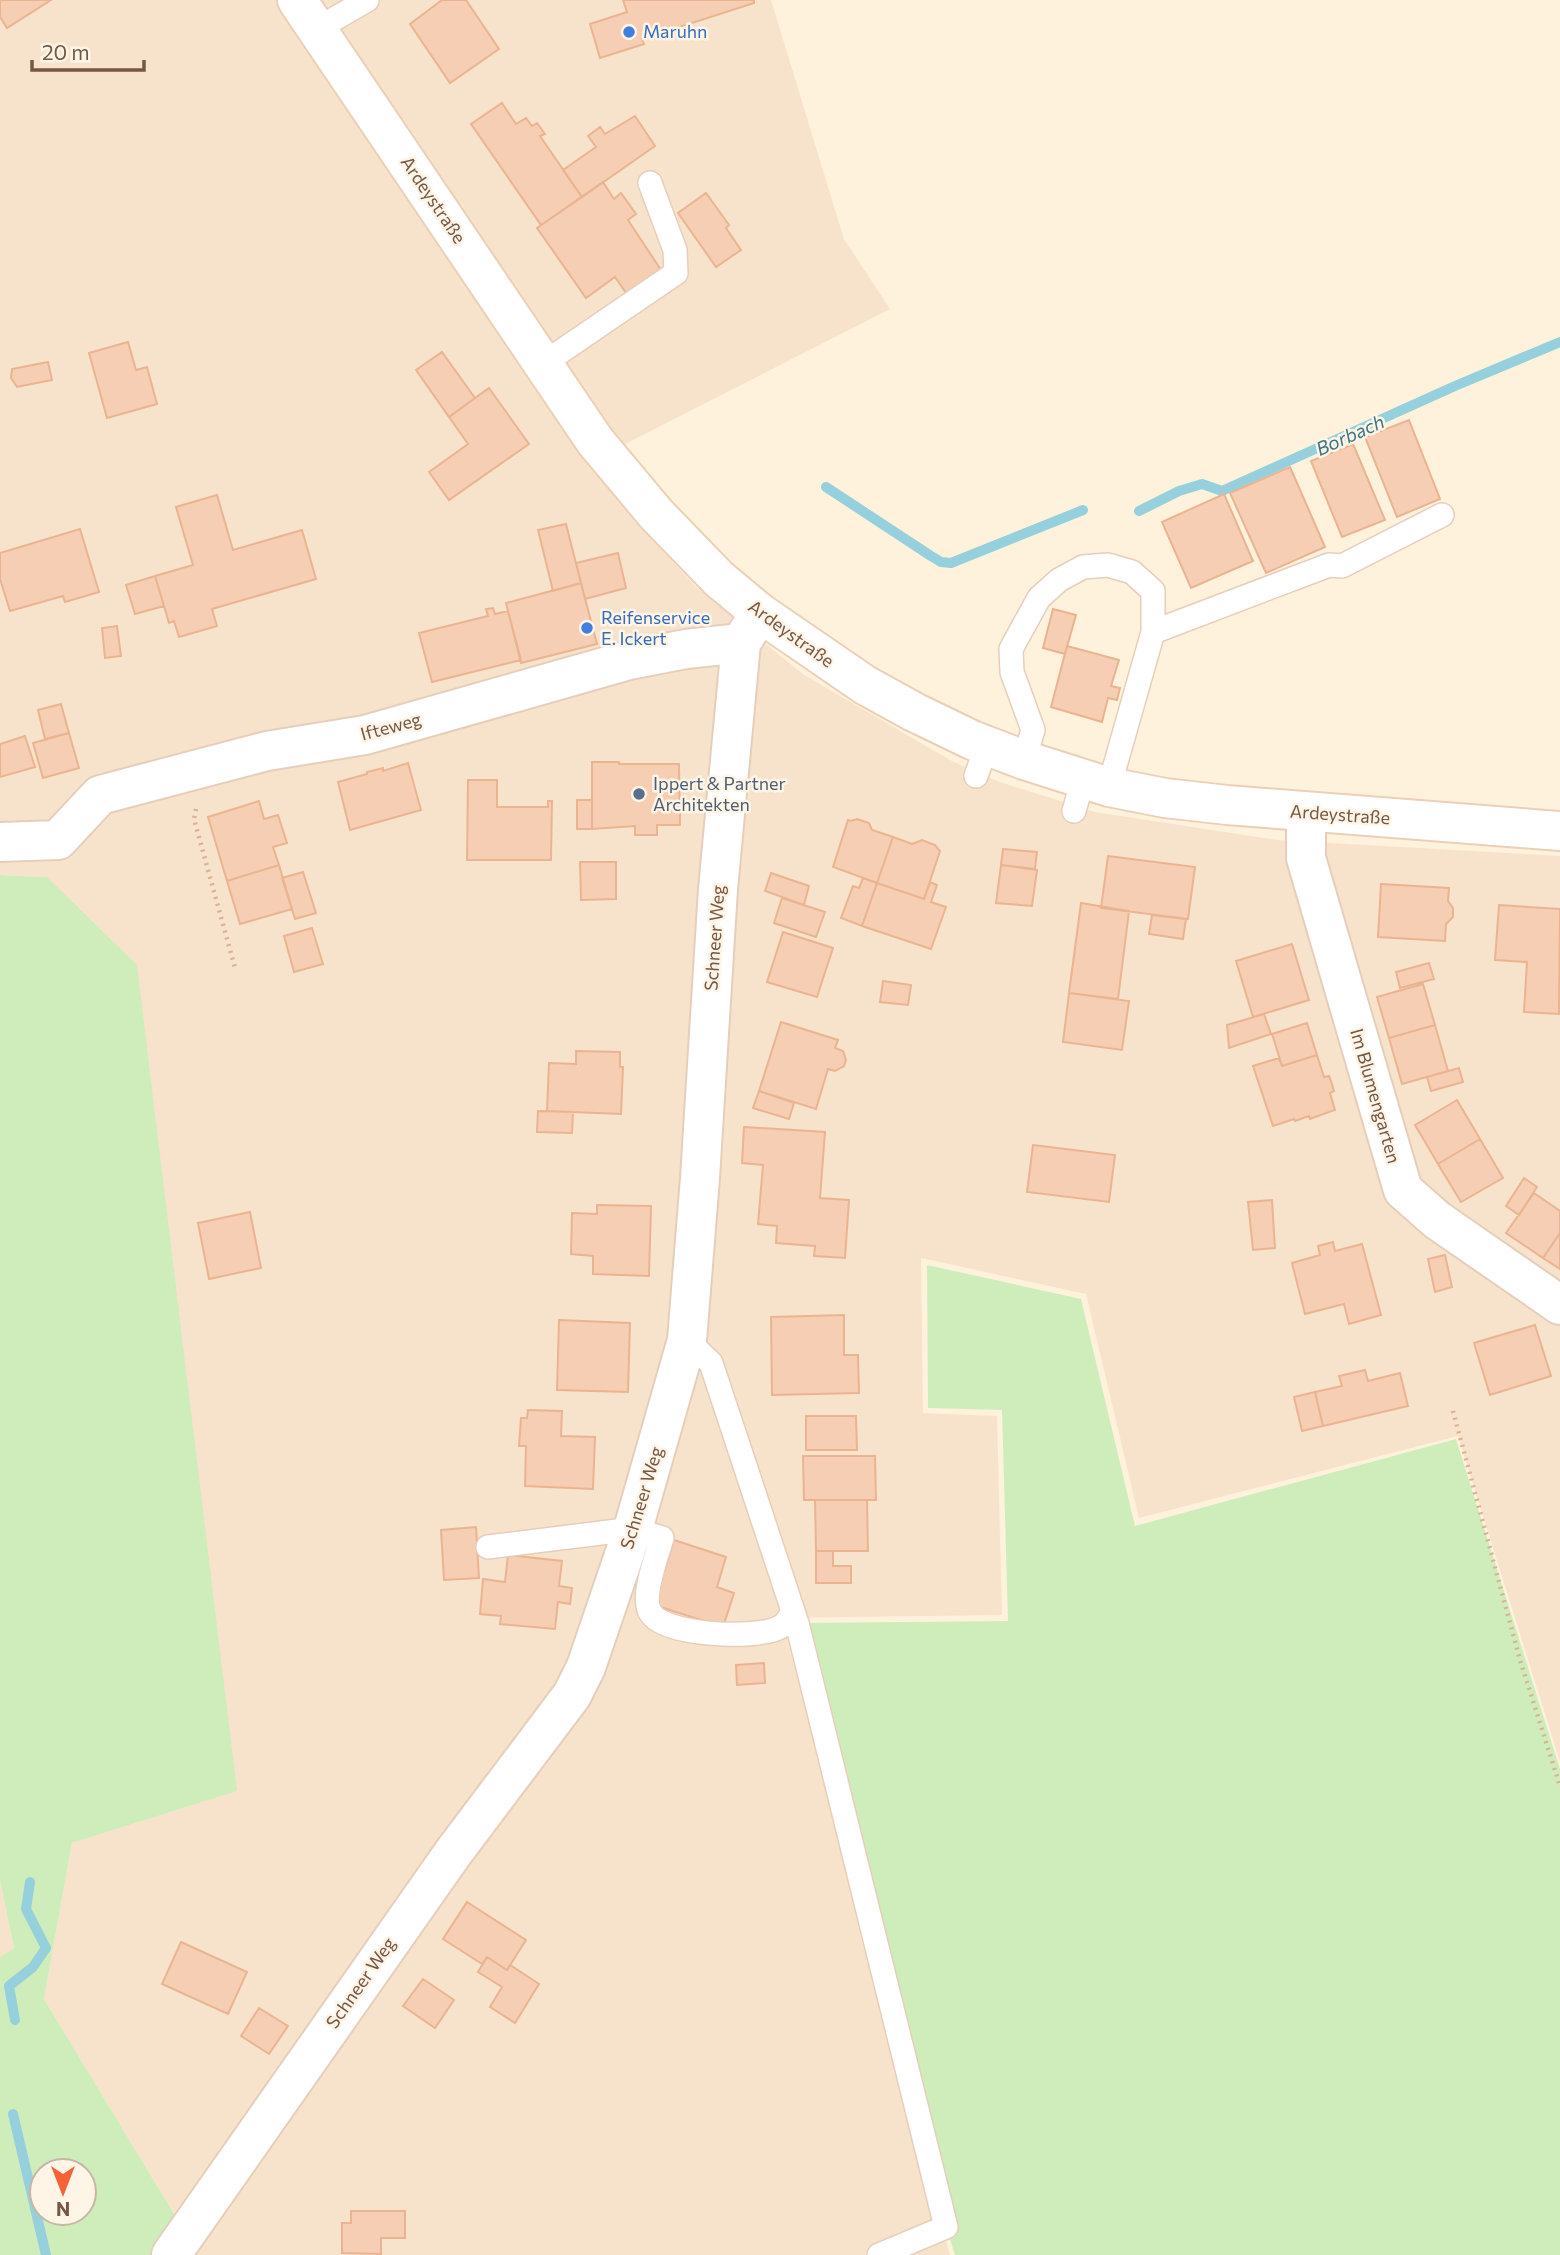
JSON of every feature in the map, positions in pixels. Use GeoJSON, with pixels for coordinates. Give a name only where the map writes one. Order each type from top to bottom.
{"type":"FeatureCollection","features":[{"type":"Feature","properties":{"kind":"street","name":"Ardeystraße"},"geometry":{"type":"LineString","coordinates":[[307,15],[595,441],[656,514],[719,579],[751,628],[914,712],[981,760],[1024,760],[1089,792],[1560,831]]}},
{"type":"Feature","properties":{"kind":"street","name":"Ifteweg"},"geometry":{"type":"LineString","coordinates":[[0,842],[58,840],[100,795],[267,751],[365,735],[630,668],[751,628]]}},
{"type":"Feature","properties":{"kind":"street","name":"Schneer Weg"},"geometry":{"type":"LineString","coordinates":[[171,2255],[445,1864],[572,1695],[586,1667],[634,1529],[687,1340],[700,1178],[709,889],[751,628]]}},
{"type":"Feature","properties":{"kind":"street","name":"Im Blumengarten"},"geometry":{"type":"LineString","coordinates":[[1306,812],[1306,858],[1403,1190],[1437,1220],[1560,1305]]}},
{"type":"Feature","properties":{"kind":"lane"},"geometry":{"type":"LineString","coordinates":[[307,15],[368,0]]}},
{"type":"Feature","properties":{"kind":"lane"},"geometry":{"type":"LineString","coordinates":[[544,363],[676,273],[675,250],[650,183]]}},
{"type":"Feature","properties":{"kind":"lane"},"geometry":{"type":"LineString","coordinates":[[1153,632],[1329,565],[1342,566],[1443,515]]}},
{"type":"Feature","properties":{"kind":"lane"},"geometry":{"type":"LineString","coordinates":[[1024,760],[1033,730],[1012,672],[1011,649],[1039,598],[1059,580],[1083,567],[1108,565],[1132,572],[1153,591],[1153,632],[1089,792]]}},
{"type":"Feature","properties":{"kind":"lane"},"geometry":{"type":"LineString","coordinates":[[687,1340],[711,1363],[793,1611],[946,2227],[879,2255]]}},
{"type":"Feature","properties":{"kind":"lane"},"geometry":{"type":"LineString","coordinates":[[488,1547],[634,1529],[662,1538],[646,1597],[650,1613],[662,1624],[704,1634],[751,1635],[778,1629],[787,1622],[793,1611]]}},
{"type":"Feature","properties":{"kind":"path"},"geometry":{"type":"LineString","coordinates":[[194,819],[235,968]]}},
{"type":"Feature","properties":{"kind":"path"},"geometry":{"type":"LineString","coordinates":[[1453,1411],[1520,1660],[1560,1786]]}},
{"type":"Feature","properties":{"kind":"shaded area"},"geometry":{"type":"Polygon","coordinates":[[[0,0],[771,0],[844,239],[890,309],[590,462],[636,522],[696,587],[804,675],[952,761],[997,781],[1095,812],[1277,840],[1560,856],[1560,1762],[1458,1436],[1139,1518],[1086,1294],[921,1258],[923,1413],[997,1416],[1002,1615],[782,1618],[950,2255],[154,2255],[179,2222],[44,1999],[72,1843],[236,1791],[47,877],[0,875],[0,0]]]}},
{"type":"Feature","properties":{"kind":"shaded area"},"geometry":{"type":"Polygon","coordinates":[[[0,1881],[14,1948],[0,1957],[0,1881]]]}},
{"type":"Feature","properties":{"kind":"green space"},"geometry":{"type":"Polygon","coordinates":[[[0,875],[47,877],[137,965],[237,1791],[72,1843],[44,1999],[179,2222],[154,2255],[0,2255],[0,1957],[14,1948],[0,1881],[0,875]]]}},
{"type":"Feature","properties":{"kind":"green space"},"geometry":{"type":"Polygon","coordinates":[[[927,1265],[1081,1299],[1135,1526],[1456,1439],[1560,1769],[1560,2255],[955,2255],[797,1623],[1008,1621],[1002,1410],[928,1408],[927,1265]]]}},
{"type":"Feature","properties":{"kind":"building"},"geometry":{"type":"Polygon","coordinates":[[[0,0],[51,0],[7,28],[0,17],[0,0]]]}},
{"type":"Feature","properties":{"kind":"building"},"geometry":{"type":"Polygon","coordinates":[[[442,0],[466,0],[499,49],[450,83],[410,24],[442,0]]]}},
{"type":"Feature","properties":{"kind":"building","name":"Maruhn"},"geometry":{"type":"Polygon","coordinates":[[[623,0],[754,0],[754,3],[642,39],[644,44],[600,58],[590,24],[627,12],[623,0]]]}},
{"type":"Feature","properties":{"kind":"building"},"geometry":{"type":"Polygon","coordinates":[[[502,103],[516,124],[526,118],[532,126],[537,123],[545,134],[540,136],[582,197],[541,225],[471,124],[502,103]]]}},
{"type":"Feature","properties":{"kind":"building"},"geometry":{"type":"Polygon","coordinates":[[[635,116],[655,146],[582,197],[563,170],[596,147],[588,136],[600,127],[605,134],[635,116]]]}},
{"type":"Feature","properties":{"kind":"building"},"geometry":{"type":"Polygon","coordinates":[[[603,182],[614,199],[621,193],[636,214],[628,220],[661,270],[626,293],[615,277],[586,298],[537,228],[603,182]]]}},
{"type":"Feature","properties":{"kind":"building"},"geometry":{"type":"Polygon","coordinates":[[[706,193],[729,225],[726,228],[741,250],[716,267],[678,213],[706,193]]]}},
{"type":"Feature","properties":{"kind":"building"},"geometry":{"type":"Polygon","coordinates":[[[128,342],[136,370],[147,367],[157,404],[107,418],[89,353],[128,342]]]}},
{"type":"Feature","properties":{"kind":"building"},"geometry":{"type":"Polygon","coordinates":[[[442,352],[475,398],[449,417],[416,370],[442,352]]]}},
{"type":"Feature","properties":{"kind":"building"},"geometry":{"type":"Polygon","coordinates":[[[48,362],[52,380],[17,387],[11,378],[12,369],[48,362]]]}},
{"type":"Feature","properties":{"kind":"building"},"geometry":{"type":"Polygon","coordinates":[[[489,388],[529,444],[449,500],[429,472],[468,444],[449,417],[489,388]]]}},
{"type":"Feature","properties":{"kind":"building"},"geometry":{"type":"Polygon","coordinates":[[[1409,420],[1440,499],[1397,517],[1365,437],[1409,420]]]}},
{"type":"Feature","properties":{"kind":"building"},"geometry":{"type":"Polygon","coordinates":[[[1353,444],[1385,520],[1342,537],[1311,461],[1353,444]]]}},
{"type":"Feature","properties":{"kind":"building"},"geometry":{"type":"Polygon","coordinates":[[[1290,467],[1325,547],[1266,573],[1230,493],[1290,467]]]}},
{"type":"Feature","properties":{"kind":"building"},"geometry":{"type":"Polygon","coordinates":[[[1224,494],[1253,561],[1191,588],[1162,522],[1224,494]]]}},
{"type":"Feature","properties":{"kind":"building"},"geometry":{"type":"Polygon","coordinates":[[[217,495],[233,550],[302,530],[316,579],[212,609],[217,626],[179,637],[174,621],[169,623],[155,576],[193,565],[176,507],[217,495]]]}},
{"type":"Feature","properties":{"kind":"building"},"geometry":{"type":"Polygon","coordinates":[[[566,524],[581,583],[553,591],[538,530],[566,524]]]}},
{"type":"Feature","properties":{"kind":"building"},"geometry":{"type":"Polygon","coordinates":[[[80,529],[99,592],[65,602],[63,596],[10,611],[0,579],[0,553],[80,529]]]}},
{"type":"Feature","properties":{"kind":"building"},"geometry":{"type":"Polygon","coordinates":[[[618,553],[626,588],[585,599],[576,563],[618,553]]]}},
{"type":"Feature","properties":{"kind":"building"},"geometry":{"type":"Polygon","coordinates":[[[155,576],[164,606],[135,614],[126,585],[155,576]]]}},
{"type":"Feature","properties":{"kind":"building"},"geometry":{"type":"Polygon","coordinates":[[[581,583],[597,644],[521,663],[506,603],[581,583]]]}},
{"type":"Feature","properties":{"kind":"building"},"geometry":{"type":"Polygon","coordinates":[[[493,608],[495,614],[508,611],[521,660],[432,682],[419,633],[488,616],[486,609],[493,608]]]}},
{"type":"Feature","properties":{"kind":"building"},"geometry":{"type":"Polygon","coordinates":[[[1053,609],[1076,615],[1065,654],[1043,648],[1053,609]]]}},
{"type":"Feature","properties":{"kind":"building"},"geometry":{"type":"Polygon","coordinates":[[[117,626],[121,656],[105,658],[102,628],[117,626]]]}},
{"type":"Feature","properties":{"kind":"building"},"geometry":{"type":"Polygon","coordinates":[[[1067,646],[1119,660],[1111,686],[1120,688],[1117,700],[1108,698],[1102,722],[1051,707],[1067,646]]]}},
{"type":"Feature","properties":{"kind":"building"},"geometry":{"type":"Polygon","coordinates":[[[61,704],[69,733],[45,739],[38,710],[61,704]]]}},
{"type":"Feature","properties":{"kind":"building"},"geometry":{"type":"Polygon","coordinates":[[[69,733],[79,768],[43,778],[33,743],[69,733]]]}},
{"type":"Feature","properties":{"kind":"building"},"geometry":{"type":"Polygon","coordinates":[[[25,736],[35,767],[0,777],[0,744],[25,736]]]}},
{"type":"Feature","properties":{"kind":"building"},"geometry":{"type":"Polygon","coordinates":[[[592,762],[679,764],[680,825],[657,825],[657,835],[635,835],[635,826],[592,829],[592,762]]]}},
{"type":"Feature","properties":{"kind":"building"},"geometry":{"type":"Polygon","coordinates":[[[408,763],[421,810],[350,830],[338,782],[408,763]]]}},
{"type":"Feature","properties":{"kind":"building"},"geometry":{"type":"Polygon","coordinates":[[[468,780],[497,780],[497,807],[548,807],[548,801],[552,801],[551,860],[467,860],[468,780]]]}},
{"type":"Feature","properties":{"kind":"building"},"geometry":{"type":"Polygon","coordinates":[[[577,800],[592,800],[592,829],[577,829],[577,800]]]}},
{"type":"Feature","properties":{"kind":"building"},"geometry":{"type":"Polygon","coordinates":[[[259,801],[264,819],[278,815],[287,843],[273,847],[279,865],[227,881],[208,817],[259,801]]]}},
{"type":"Feature","properties":{"kind":"building"},"geometry":{"type":"Polygon","coordinates":[[[857,819],[869,823],[872,830],[893,837],[877,883],[833,867],[848,820],[857,819]]]}},
{"type":"Feature","properties":{"kind":"building"},"geometry":{"type":"Polygon","coordinates":[[[893,837],[912,844],[922,840],[935,845],[940,851],[924,899],[877,883],[893,837]]]}},
{"type":"Feature","properties":{"kind":"building"},"geometry":{"type":"Polygon","coordinates":[[[1003,849],[1037,852],[1035,869],[1001,865],[1003,849]]]}},
{"type":"Feature","properties":{"kind":"building"},"geometry":{"type":"Polygon","coordinates":[[[1108,856],[1195,867],[1188,919],[1101,908],[1108,856]]]}},
{"type":"Feature","properties":{"kind":"building"},"geometry":{"type":"Polygon","coordinates":[[[580,862],[616,862],[616,899],[581,900],[580,862]]]}},
{"type":"Feature","properties":{"kind":"building"},"geometry":{"type":"Polygon","coordinates":[[[279,865],[292,909],[240,924],[227,881],[279,865]]]}},
{"type":"Feature","properties":{"kind":"building"},"geometry":{"type":"Polygon","coordinates":[[[1001,865],[1037,870],[1032,906],[996,903],[1001,865]]]}},
{"type":"Feature","properties":{"kind":"building"},"geometry":{"type":"Polygon","coordinates":[[[303,872],[316,913],[295,919],[282,878],[303,872]]]}},
{"type":"Feature","properties":{"kind":"building"},"geometry":{"type":"Polygon","coordinates":[[[771,873],[809,886],[804,905],[765,891],[771,873]]]}},
{"type":"Feature","properties":{"kind":"building"},"geometry":{"type":"Polygon","coordinates":[[[863,878],[877,883],[862,926],[841,918],[853,886],[859,888],[863,878]]]}},
{"type":"Feature","properties":{"kind":"building"},"geometry":{"type":"Polygon","coordinates":[[[930,882],[937,885],[931,902],[946,907],[931,949],[862,926],[877,883],[924,899],[930,882]]]}},
{"type":"Feature","properties":{"kind":"building"},"geometry":{"type":"Polygon","coordinates":[[[1381,884],[1449,888],[1448,901],[1453,908],[1453,917],[1446,924],[1445,941],[1378,937],[1381,884]]]}},
{"type":"Feature","properties":{"kind":"building"},"geometry":{"type":"Polygon","coordinates":[[[782,898],[825,912],[816,937],[774,923],[782,898]]]}},
{"type":"Feature","properties":{"kind":"building"},"geometry":{"type":"Polygon","coordinates":[[[1081,903],[1129,911],[1118,999],[1069,993],[1081,903]]]}},
{"type":"Feature","properties":{"kind":"building"},"geometry":{"type":"Polygon","coordinates":[[[1499,905],[1560,909],[1559,1014],[1524,1012],[1527,962],[1495,960],[1499,905]]]}},
{"type":"Feature","properties":{"kind":"building"},"geometry":{"type":"Polygon","coordinates":[[[1152,915],[1186,919],[1183,939],[1149,934],[1152,915]]]}},
{"type":"Feature","properties":{"kind":"building"},"geometry":{"type":"Polygon","coordinates":[[[312,928],[323,964],[294,972],[284,936],[312,928]]]}},
{"type":"Feature","properties":{"kind":"building"},"geometry":{"type":"Polygon","coordinates":[[[783,932],[833,948],[817,997],[767,982],[783,932]]]}},
{"type":"Feature","properties":{"kind":"building"},"geometry":{"type":"Polygon","coordinates":[[[1292,944],[1309,1000],[1253,1017],[1236,961],[1292,944]]]}},
{"type":"Feature","properties":{"kind":"building"},"geometry":{"type":"Polygon","coordinates":[[[1429,963],[1434,979],[1400,988],[1396,972],[1429,963]]]}},
{"type":"Feature","properties":{"kind":"building"},"geometry":{"type":"Polygon","coordinates":[[[883,981],[911,985],[908,1005],[880,1002],[883,981]]]}},
{"type":"Feature","properties":{"kind":"building"},"geometry":{"type":"Polygon","coordinates":[[[1423,984],[1435,1025],[1389,1038],[1377,997],[1423,984]]]}},
{"type":"Feature","properties":{"kind":"building"},"geometry":{"type":"Polygon","coordinates":[[[1069,993],[1129,1001],[1122,1050],[1063,1042],[1069,993]]]}},
{"type":"Feature","properties":{"kind":"building"},"geometry":{"type":"Polygon","coordinates":[[[1264,1014],[1271,1034],[1229,1048],[1227,1025],[1264,1014]]]}},
{"type":"Feature","properties":{"kind":"building"},"geometry":{"type":"Polygon","coordinates":[[[781,1022],[838,1040],[835,1048],[843,1051],[846,1060],[844,1066],[835,1071],[828,1069],[816,1109],[759,1091],[781,1022]]]}},
{"type":"Feature","properties":{"kind":"building"},"geometry":{"type":"Polygon","coordinates":[[[1307,1023],[1317,1055],[1282,1066],[1272,1034],[1307,1023]]]}},
{"type":"Feature","properties":{"kind":"building"},"geometry":{"type":"Polygon","coordinates":[[[1435,1025],[1448,1071],[1402,1084],[1389,1038],[1435,1025]]]}},
{"type":"Feature","properties":{"kind":"building"},"geometry":{"type":"Polygon","coordinates":[[[576,1051],[620,1052],[620,1067],[623,1067],[621,1114],[547,1111],[549,1063],[576,1064],[576,1051]]]}},
{"type":"Feature","properties":{"kind":"building"},"geometry":{"type":"Polygon","coordinates":[[[1317,1055],[1324,1077],[1329,1076],[1332,1084],[1334,1091],[1330,1093],[1335,1110],[1310,1119],[1309,1116],[1273,1126],[1253,1066],[1279,1058],[1282,1066],[1317,1055]]]}},
{"type":"Feature","properties":{"kind":"building"},"geometry":{"type":"Polygon","coordinates":[[[1459,1068],[1463,1082],[1431,1091],[1427,1077],[1459,1068]]]}},
{"type":"Feature","properties":{"kind":"building"},"geometry":{"type":"Polygon","coordinates":[[[759,1091],[794,1103],[789,1119],[753,1108],[759,1091]]]}},
{"type":"Feature","properties":{"kind":"building"},"geometry":{"type":"Polygon","coordinates":[[[1457,1100],[1480,1139],[1438,1164],[1415,1125],[1457,1100]]]}},
{"type":"Feature","properties":{"kind":"building"},"geometry":{"type":"Polygon","coordinates":[[[538,1111],[573,1112],[572,1133],[537,1132],[538,1111]]]}},
{"type":"Feature","properties":{"kind":"building"},"geometry":{"type":"Polygon","coordinates":[[[744,1127],[825,1132],[820,1198],[849,1200],[845,1258],[814,1256],[815,1246],[776,1243],[777,1226],[758,1224],[763,1165],[742,1163],[744,1127]]]}},
{"type":"Feature","properties":{"kind":"building"},"geometry":{"type":"Polygon","coordinates":[[[1480,1139],[1503,1178],[1461,1202],[1438,1164],[1480,1139]]]}},
{"type":"Feature","properties":{"kind":"building"},"geometry":{"type":"Polygon","coordinates":[[[1033,1145],[1115,1155],[1109,1202],[1027,1192],[1033,1145]]]}},
{"type":"Feature","properties":{"kind":"building"},"geometry":{"type":"Polygon","coordinates":[[[1524,1178],[1537,1187],[1519,1215],[1506,1206],[1524,1178]]]}},
{"type":"Feature","properties":{"kind":"building"},"geometry":{"type":"Polygon","coordinates":[[[1534,1193],[1560,1211],[1560,1233],[1543,1258],[1506,1233],[1534,1193]]]}},
{"type":"Feature","properties":{"kind":"building"},"geometry":{"type":"Polygon","coordinates":[[[1272,1200],[1275,1248],[1253,1250],[1248,1202],[1272,1200]]]}},
{"type":"Feature","properties":{"kind":"building"},"geometry":{"type":"Polygon","coordinates":[[[597,1205],[651,1206],[649,1276],[593,1274],[593,1256],[571,1254],[572,1213],[597,1214],[597,1205]]]}},
{"type":"Feature","properties":{"kind":"building"},"geometry":{"type":"Polygon","coordinates":[[[250,1212],[261,1268],[209,1279],[198,1223],[250,1212]]]}},
{"type":"Feature","properties":{"kind":"building"},"geometry":{"type":"Polygon","coordinates":[[[1560,1233],[1560,1269],[1543,1258],[1560,1233]]]}},
{"type":"Feature","properties":{"kind":"building"},"geometry":{"type":"Polygon","coordinates":[[[1333,1242],[1335,1251],[1362,1244],[1381,1315],[1349,1324],[1344,1304],[1305,1314],[1292,1263],[1320,1255],[1318,1246],[1333,1242]]]}},
{"type":"Feature","properties":{"kind":"building"},"geometry":{"type":"Polygon","coordinates":[[[1445,1255],[1452,1287],[1435,1292],[1428,1259],[1445,1255]]]}},
{"type":"Feature","properties":{"kind":"building"},"geometry":{"type":"Polygon","coordinates":[[[844,1315],[844,1355],[858,1355],[859,1393],[772,1395],[771,1317],[844,1315]]]}},
{"type":"Feature","properties":{"kind":"building"},"geometry":{"type":"Polygon","coordinates":[[[559,1320],[630,1323],[628,1392],[557,1390],[559,1320]]]}},
{"type":"Feature","properties":{"kind":"building"},"geometry":{"type":"Polygon","coordinates":[[[1535,1325],[1551,1376],[1490,1395],[1474,1343],[1535,1325]]]}},
{"type":"Feature","properties":{"kind":"building"},"geometry":{"type":"Polygon","coordinates":[[[1365,1370],[1368,1381],[1400,1373],[1408,1406],[1323,1426],[1315,1392],[1342,1386],[1339,1376],[1365,1370]]]}},
{"type":"Feature","properties":{"kind":"building"},"geometry":{"type":"Polygon","coordinates":[[[1315,1392],[1323,1426],[1302,1431],[1294,1397],[1315,1392]]]}},
{"type":"Feature","properties":{"kind":"building"},"geometry":{"type":"Polygon","coordinates":[[[528,1410],[562,1411],[561,1436],[595,1437],[593,1489],[525,1486],[526,1446],[519,1446],[521,1418],[527,1418],[528,1410]]]}},
{"type":"Feature","properties":{"kind":"building"},"geometry":{"type":"Polygon","coordinates":[[[806,1416],[856,1416],[857,1450],[806,1450],[806,1416]]]}},
{"type":"Feature","properties":{"kind":"building"},"geometry":{"type":"Polygon","coordinates":[[[803,1456],[875,1456],[876,1500],[804,1500],[803,1456]]]}},
{"type":"Feature","properties":{"kind":"building"},"geometry":{"type":"Polygon","coordinates":[[[815,1500],[867,1500],[868,1551],[816,1551],[815,1500]]]}},
{"type":"Feature","properties":{"kind":"building"},"geometry":{"type":"Polygon","coordinates":[[[476,1527],[479,1578],[444,1580],[441,1530],[476,1527]]]}},
{"type":"Feature","properties":{"kind":"building"},"geometry":{"type":"Polygon","coordinates":[[[674,1540],[726,1557],[717,1587],[734,1593],[723,1627],[654,1605],[674,1540]]]}},
{"type":"Feature","properties":{"kind":"building"},"geometry":{"type":"Polygon","coordinates":[[[816,1551],[833,1551],[833,1566],[851,1566],[851,1583],[816,1583],[816,1551]]]}},
{"type":"Feature","properties":{"kind":"building"},"geometry":{"type":"Polygon","coordinates":[[[508,1555],[562,1561],[559,1586],[572,1588],[570,1604],[558,1602],[555,1629],[500,1624],[501,1616],[480,1614],[483,1579],[505,1582],[508,1555]]]}},
{"type":"Feature","properties":{"kind":"building"},"geometry":{"type":"Polygon","coordinates":[[[764,1663],[765,1683],[737,1685],[736,1665],[764,1663]]]}},
{"type":"Feature","properties":{"kind":"building"},"geometry":{"type":"Polygon","coordinates":[[[467,1902],[526,1940],[507,1970],[487,1957],[482,1964],[443,1939],[467,1902]]]}},
{"type":"Feature","properties":{"kind":"building"},"geometry":{"type":"Polygon","coordinates":[[[181,1942],[247,1972],[228,2014],[162,1984],[181,1942]]]}},
{"type":"Feature","properties":{"kind":"building"},"geometry":{"type":"Polygon","coordinates":[[[487,1957],[507,1970],[510,1965],[539,1984],[515,2023],[490,2007],[502,1987],[478,1972],[487,1957]]]}},
{"type":"Feature","properties":{"kind":"building"},"geometry":{"type":"Polygon","coordinates":[[[423,1979],[454,2000],[435,2028],[403,2006],[423,1979]]]}},
{"type":"Feature","properties":{"kind":"building"},"geometry":{"type":"Polygon","coordinates":[[[259,2008],[288,2026],[269,2054],[241,2036],[259,2008]]]}},
{"type":"Feature","properties":{"kind":"building"},"geometry":{"type":"Polygon","coordinates":[[[351,2211],[405,2211],[405,2238],[381,2238],[381,2254],[342,2253],[342,2223],[351,2223],[351,2211]]]}},
{"type":"Feature","properties":{"kind":"waterway","name":"Borbach"},"geometry":{"type":"LineString","coordinates":[[1139,511],[1179,491],[1202,484],[1222,491],[1560,342]]}},
{"type":"Feature","properties":{"kind":"waterway","name":"Borbach"},"geometry":{"type":"LineString","coordinates":[[826,487],[931,556],[941,562],[951,563],[1083,510]]}},
{"type":"Feature","properties":{"kind":"waterway"},"geometry":{"type":"LineString","coordinates":[[15,2020],[9,1986],[33,1967],[46,1948],[26,1909],[30,1882]]}},
{"type":"Feature","properties":{"kind":"waterway"},"geometry":{"type":"LineString","coordinates":[[13,2114],[46,2255]]}},
{"type":"Feature","properties":{"kind":"place","name":"Maruhn"},"geometry":{"type":"Point","coordinates":[629,32]}},
{"type":"Feature","properties":{"kind":"place","name":"Reifenservice E. Ickert"},"geometry":{"type":"Point","coordinates":[587,628]}},
{"type":"Feature","properties":{"kind":"place","name":"Ippert & Partner Architekten"},"geometry":{"type":"Point","coordinates":[639,794]}}]}
